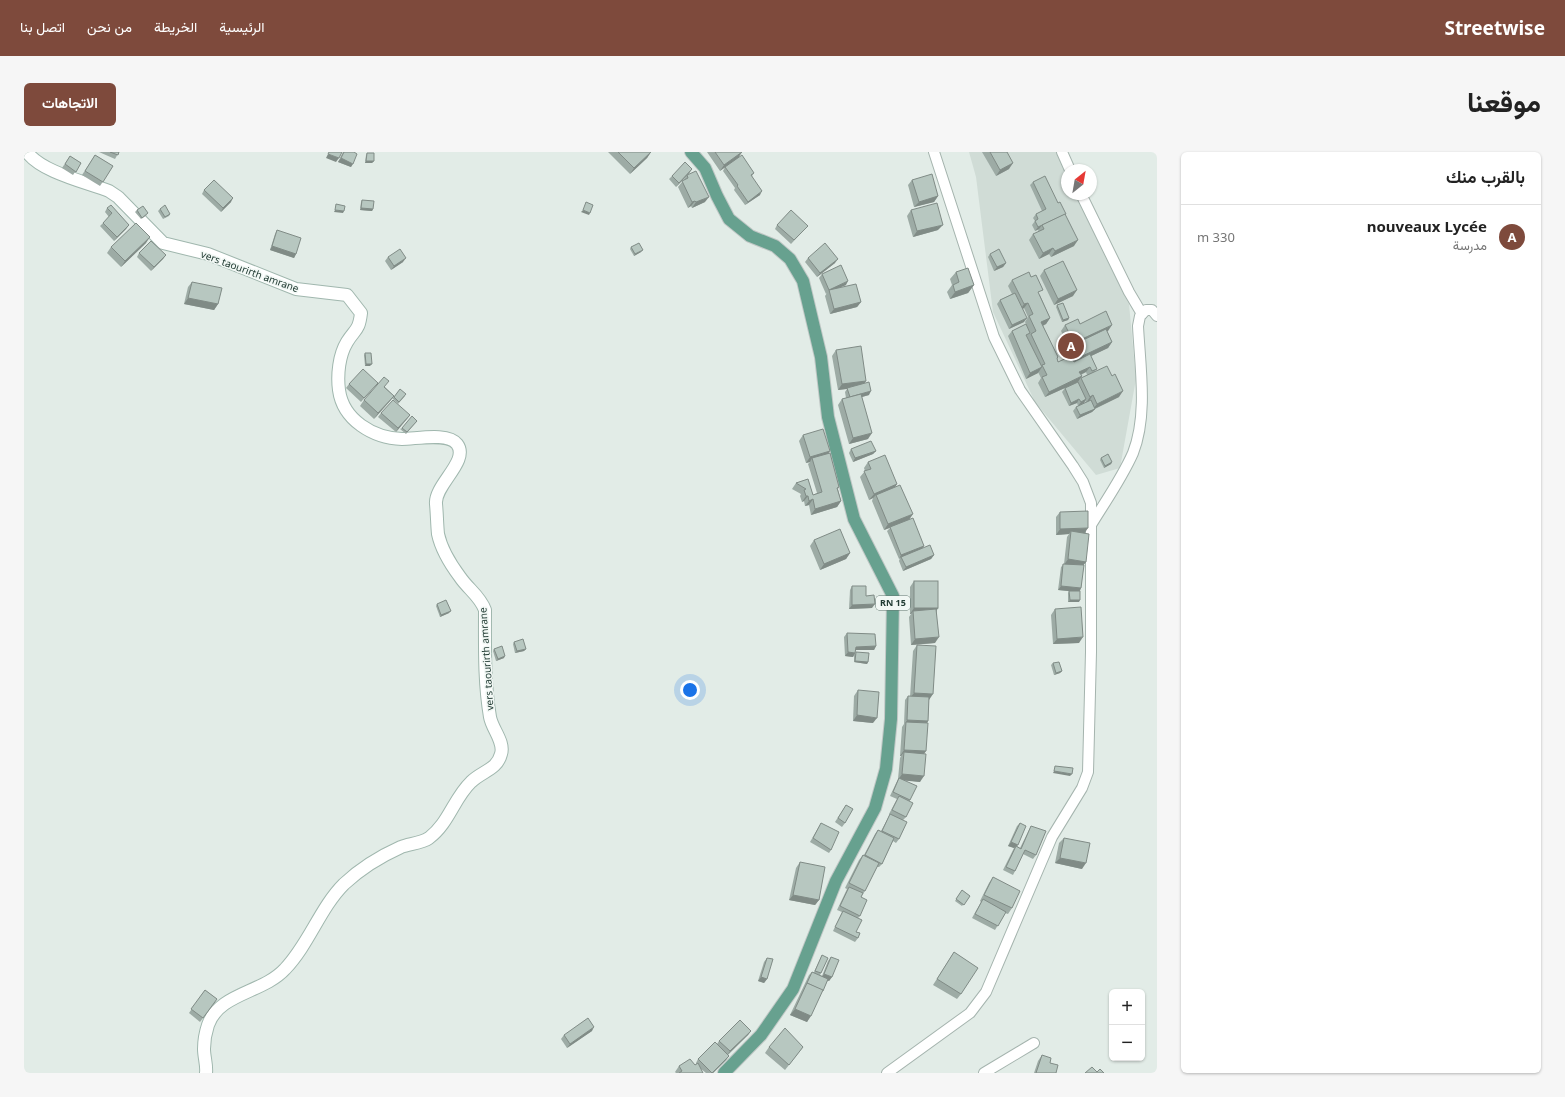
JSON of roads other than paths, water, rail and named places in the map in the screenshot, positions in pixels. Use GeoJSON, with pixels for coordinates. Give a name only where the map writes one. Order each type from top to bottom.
{"type":"FeatureCollection","features":[{"type":"Feature","properties":{"kind":"main road","name":"RN 15"},"geometry":{"type":"LineString","coordinates":[[691,152],[704,168],[729,219],[750,236],[775,246],[790,260],[803,281],[821,357],[828,418],[852,512],[893,596],[890,719],[886,769],[874,808],[836,881],[793,989],[761,1035],[724,1073]]}},
{"type":"Feature","properties":{"kind":"street","name":"vers taourirth amrane"},"geometry":{"type":"LineString","coordinates":[[27,152],[32,159],[49,168],[118,197],[163,243],[208,254],[296,289],[347,295],[361,313],[360,325],[347,342],[342,353],[340,370],[340,400],[349,415],[358,424],[375,433],[401,439],[444,437],[454,441],[459,446],[459,460],[439,490],[436,501],[438,534],[452,566],[469,589],[481,600],[484,610],[488,704],[491,724],[498,737],[502,752],[498,763],[472,781],[464,790],[447,818],[428,839],[412,843],[384,856],[344,884],[331,900],[286,968],[275,979],[261,987],[235,997],[215,1012],[208,1025],[204,1048],[206,1073]]}},
{"type":"Feature","properties":{"kind":"street"},"geometry":{"type":"LineString","coordinates":[[887,1073],[970,1014],[986,992],[1052,837],[1082,788],[1088,772],[1091,652],[1091,503],[1083,482],[1020,390],[994,337],[934,152]]}},
{"type":"Feature","properties":{"kind":"street"},"geometry":{"type":"LineString","coordinates":[[1062,152],[1067,164]]}},
{"type":"Feature","properties":{"kind":"street"},"geometry":{"type":"LineString","coordinates":[[1084,200],[1129,292],[1142,314]]}},
{"type":"Feature","properties":{"kind":"street"},"geometry":{"type":"LineString","coordinates":[[1091,524],[1123,472],[1133,452],[1142,405],[1138,326],[1142,314],[1146,310],[1152,310],[1157,316]]}},
{"type":"Feature","properties":{"kind":"street"},"geometry":{"type":"LineString","coordinates":[[984,1073],[1034,1043]]}},
{"type":"Feature","properties":{"kind":"place","name":"nouveaux Lycée"},"geometry":{"type":"Point","coordinates":[1071,346]}}]}
